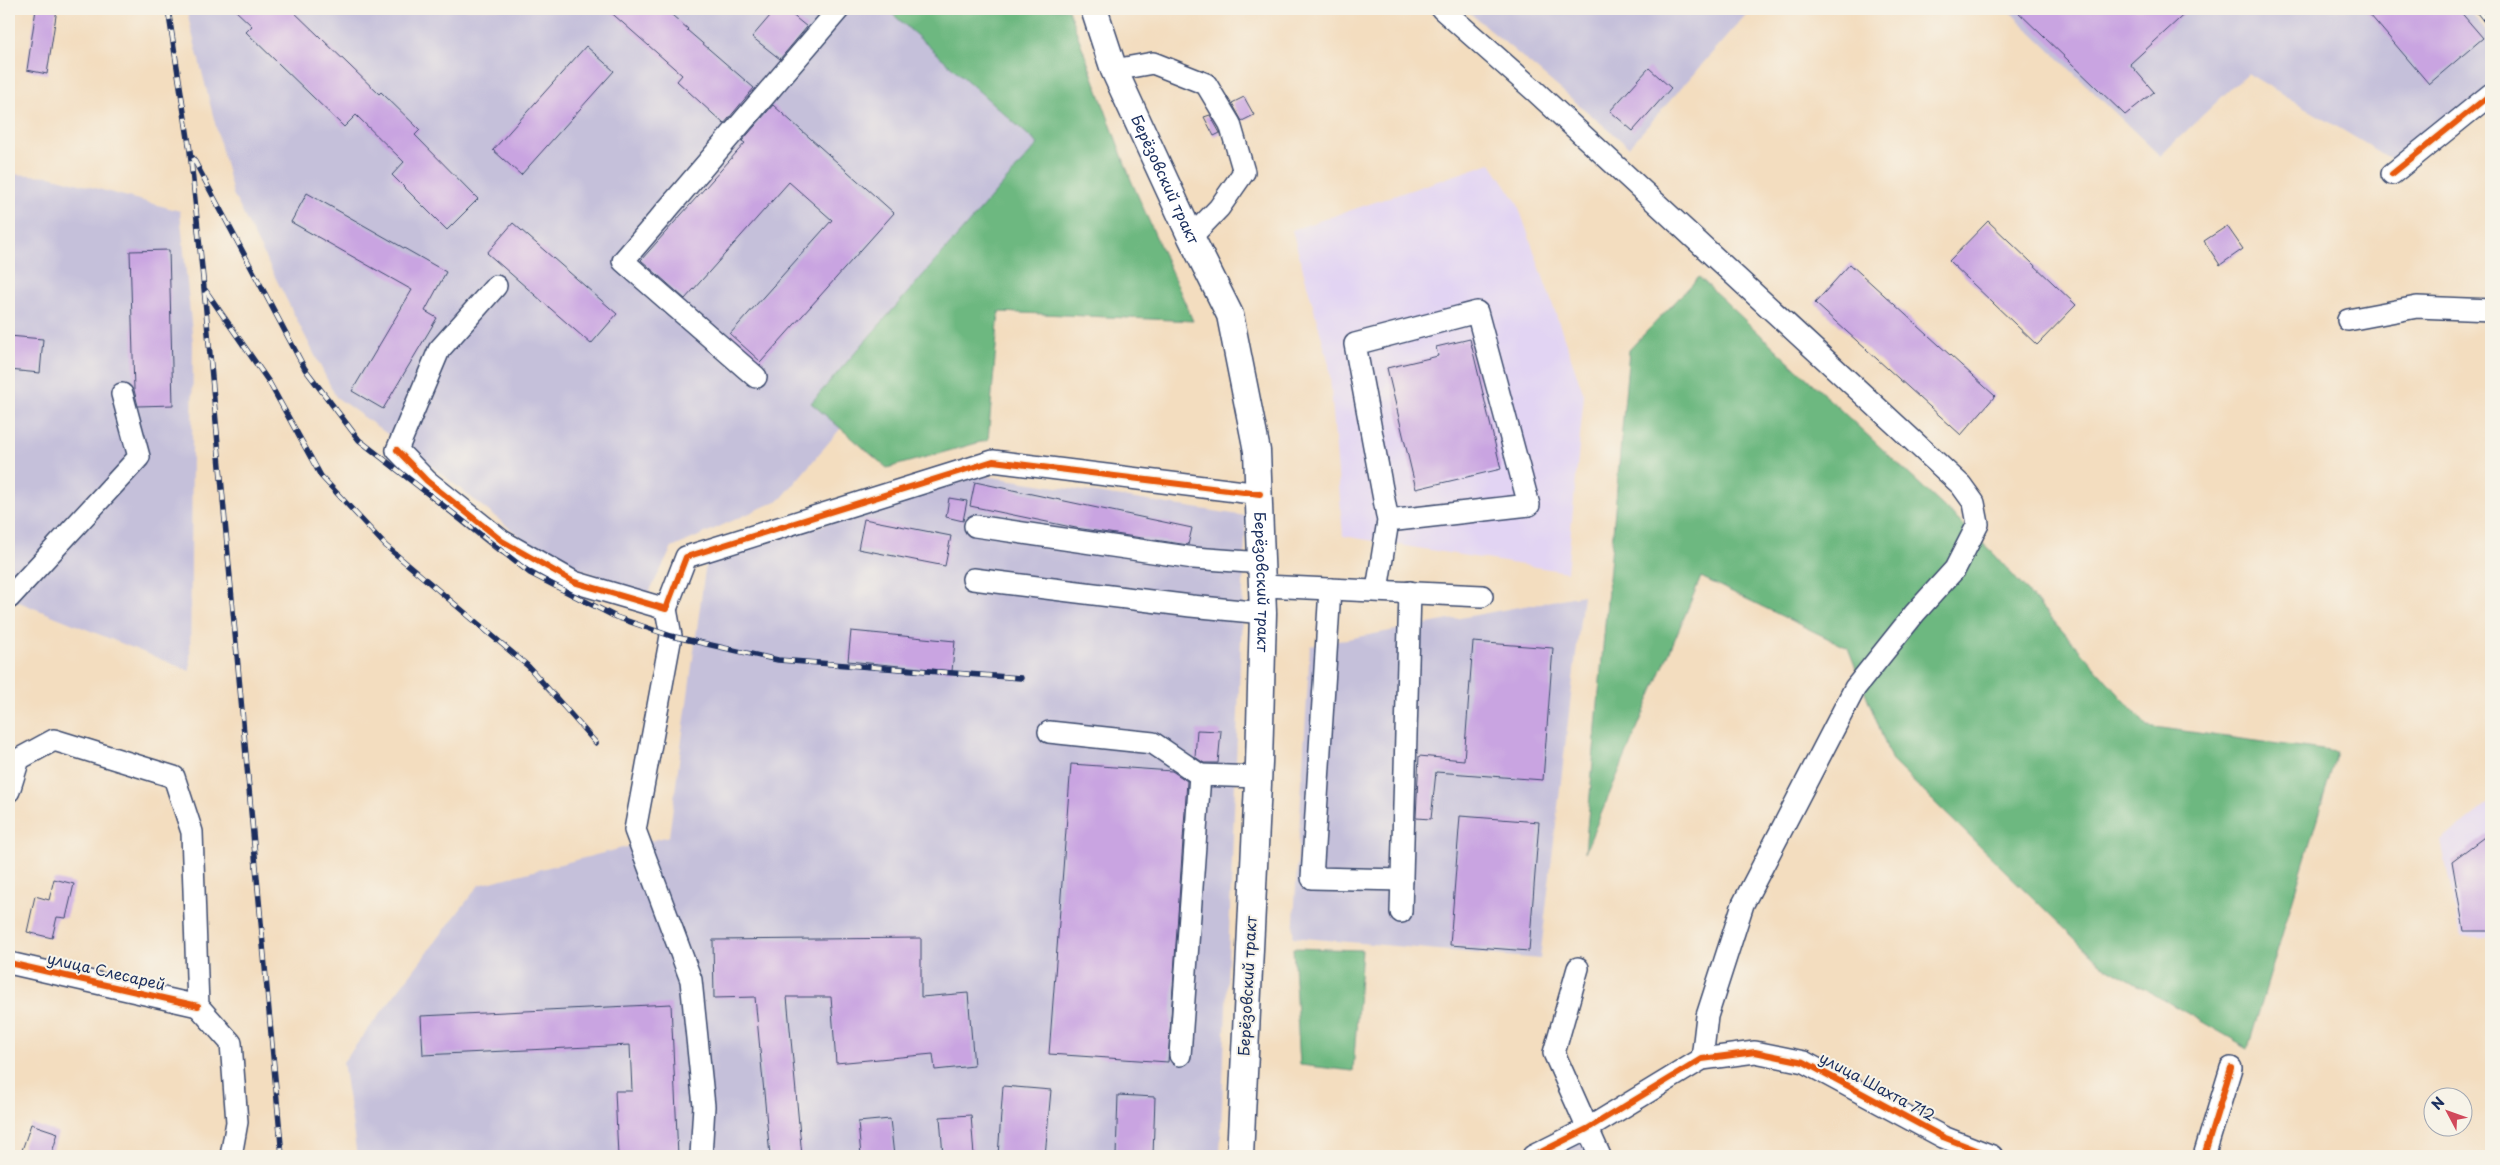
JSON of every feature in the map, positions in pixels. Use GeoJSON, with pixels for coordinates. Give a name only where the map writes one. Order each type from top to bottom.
{"type":"FeatureCollection","features":[{"type":"Feature","properties":{"kind":"main road","name":"Берёзовский тракт"},"geometry":{"type":"LineString","coordinates":[[1094,9],[1114,70],[1191,237],[1230,315],[1257,451],[1263,613],[1258,777],[1240,1156]]}},
{"type":"Feature","properties":{"kind":"street"},"geometry":{"type":"LineString","coordinates":[[756,377],[623,261],[838,9]]}},
{"type":"Feature","properties":{"kind":"street"},"geometry":{"type":"LineString","coordinates":[[1442,9],[1535,91],[1961,485],[1974,503],[1978,524],[1955,569],[1915,613],[1855,688],[1743,904],[1707,1016],[1702,1059]]}},
{"type":"Feature","properties":{"kind":"street"},"geometry":{"type":"LineString","coordinates":[[1114,70],[1153,63],[1206,84],[1230,124],[1244,172],[1219,208],[1191,237]]}},
{"type":"Feature","properties":{"kind":"street"},"geometry":{"type":"LineString","coordinates":[[2392,174],[2491,94]]}},
{"type":"Feature","properties":{"kind":"street"},"geometry":{"type":"LineString","coordinates":[[496,286],[439,350],[397,450],[427,481],[502,541],[574,582],[666,609]]}},
{"type":"Feature","properties":{"kind":"street"},"geometry":{"type":"LineString","coordinates":[[2348,320],[2418,307],[2491,310]]}},
{"type":"Feature","properties":{"kind":"street"},"geometry":{"type":"LineString","coordinates":[[1378,590],[1388,521],[1354,344],[1478,312],[1529,505],[1388,521]]}},
{"type":"Feature","properties":{"kind":"street"},"geometry":{"type":"LineString","coordinates":[[9,598],[139,457],[122,394]]}},
{"type":"Feature","properties":{"kind":"street"},"geometry":{"type":"LineString","coordinates":[[702,1156],[704,1106],[691,980],[635,830],[671,636],[666,609],[686,557],[992,461],[1260,494]]}},
{"type":"Feature","properties":{"kind":"street"},"geometry":{"type":"LineString","coordinates":[[975,526],[1194,558],[1262,575],[1330,588],[1482,596]]}},
{"type":"Feature","properties":{"kind":"street"},"geometry":{"type":"LineString","coordinates":[[973,579],[1263,613]]}},
{"type":"Feature","properties":{"kind":"street"},"geometry":{"type":"LineString","coordinates":[[1330,588],[1312,878],[1402,880]]}},
{"type":"Feature","properties":{"kind":"street"},"geometry":{"type":"LineString","coordinates":[[1401,912],[1410,592]]}},
{"type":"Feature","properties":{"kind":"street"},"geometry":{"type":"LineString","coordinates":[[1049,732],[1153,743],[1200,775],[1258,777]]}},
{"type":"Feature","properties":{"kind":"street"},"geometry":{"type":"LineString","coordinates":[[9,791],[14,757],[54,740],[174,777],[192,832],[198,1006],[231,1044],[237,1122],[231,1156]]}},
{"type":"Feature","properties":{"kind":"street"},"geometry":{"type":"LineString","coordinates":[[1180,1055],[1200,775]]}},
{"type":"Feature","properties":{"kind":"street","name":"улица Слесарей"},"geometry":{"type":"LineString","coordinates":[[9,963],[198,1006]]}},
{"type":"Feature","properties":{"kind":"street"},"geometry":{"type":"LineString","coordinates":[[1578,968],[1554,1053],[1600,1156]]}},
{"type":"Feature","properties":{"kind":"street","name":"улица Шахта 712"},"geometry":{"type":"LineString","coordinates":[[1533,1156],[1587,1130],[1702,1059],[1756,1052],[1804,1062],[1943,1137],[1992,1156]]}},
{"type":"Feature","properties":{"kind":"street"},"geometry":{"type":"LineString","coordinates":[[2204,1156],[2231,1068]]}},
{"type":"Feature","properties":{"kind":"shaded area"},"geometry":{"type":"Polygon","coordinates":[[[186,9],[919,9],[1080,145],[781,499],[672,548],[647,596],[542,554],[433,467],[336,397],[233,194],[186,9]]]}},
{"type":"Feature","properties":{"kind":"shaded area"},"geometry":{"type":"Polygon","coordinates":[[[1465,9],[1751,9],[1629,147],[1465,9]]]}},
{"type":"Feature","properties":{"kind":"shaded area"},"geometry":{"type":"Polygon","coordinates":[[[2007,9],[2469,9],[2491,38],[2491,90],[2398,163],[2247,73],[2160,156],[2007,9]]]}},
{"type":"Feature","properties":{"kind":"shaded area"},"geometry":{"type":"Polygon","coordinates":[[[1491,163],[1517,202],[1584,395],[1567,572],[1343,536],[1329,364],[1292,230],[1491,163]]]}},
{"type":"Feature","properties":{"kind":"shaded area"},"geometry":{"type":"Polygon","coordinates":[[[9,174],[50,176],[180,211],[193,343],[190,671],[9,598],[9,174]]]}},
{"type":"Feature","properties":{"kind":"shaded area"},"geometry":{"type":"Polygon","coordinates":[[[980,475],[1246,516],[1220,1156],[357,1156],[343,1062],[479,885],[669,836],[706,562],[980,475]]]}},
{"type":"Feature","properties":{"kind":"shaded area"},"geometry":{"type":"Polygon","coordinates":[[[1583,595],[1540,959],[1293,937],[1310,646],[1583,595]]]}},
{"type":"Feature","properties":{"kind":"shaded area"},"geometry":{"type":"Polygon","coordinates":[[[2491,801],[2491,938],[2461,936],[2441,841],[2491,801]]]}},
{"type":"Feature","properties":{"kind":"shaded area"},"geometry":{"type":"Polygon","coordinates":[[[1595,1133],[1598,1156],[1550,1156],[1595,1133]]]}},
{"type":"Feature","properties":{"kind":"green space"},"geometry":{"type":"Polygon","coordinates":[[[887,9],[1068,9],[1131,180],[1193,321],[999,312],[988,440],[887,468],[811,403],[1038,144],[887,9]]]}},
{"type":"Feature","properties":{"kind":"green space"},"geometry":{"type":"Polygon","coordinates":[[[1699,277],[1993,553],[2147,726],[2337,752],[2248,1048],[2101,964],[1892,761],[1848,648],[1701,577],[1585,852],[1629,350],[1699,277]]]}},
{"type":"Feature","properties":{"kind":"green space"},"geometry":{"type":"Polygon","coordinates":[[[1293,948],[1362,950],[1353,1071],[1300,1065],[1293,948]]]}},
{"type":"Feature","properties":{"kind":"building"},"geometry":{"type":"Polygon","coordinates":[[[36,9],[57,9],[47,74],[27,70],[36,9]]]}},
{"type":"Feature","properties":{"kind":"building"},"geometry":{"type":"Polygon","coordinates":[[[234,9],[291,9],[379,94],[381,92],[420,130],[415,135],[478,199],[447,230],[392,175],[404,162],[356,115],[344,127],[246,32],[252,26],[234,9]]]}},
{"type":"Feature","properties":{"kind":"building"},"geometry":{"type":"Polygon","coordinates":[[[607,9],[665,9],[754,88],[724,124],[677,81],[682,75],[607,9]]]}},
{"type":"Feature","properties":{"kind":"building"},"geometry":{"type":"Polygon","coordinates":[[[776,9],[785,9],[807,27],[780,59],[752,37],[776,9]]]}},
{"type":"Feature","properties":{"kind":"building"},"geometry":{"type":"Polygon","coordinates":[[[2015,9],[2190,9],[2130,64],[2154,92],[2125,115],[2015,9]]]}},
{"type":"Feature","properties":{"kind":"building"},"geometry":{"type":"Polygon","coordinates":[[[2365,9],[2458,9],[2483,38],[2429,84],[2365,9]]]}},
{"type":"Feature","properties":{"kind":"building"},"geometry":{"type":"Polygon","coordinates":[[[586,46],[614,71],[521,175],[493,150],[586,46]]]}},
{"type":"Feature","properties":{"kind":"building"},"geometry":{"type":"Polygon","coordinates":[[[1649,68],[1671,88],[1633,131],[1610,111],[1649,68]]]}},
{"type":"Feature","properties":{"kind":"building"},"geometry":{"type":"Polygon","coordinates":[[[1244,97],[1254,115],[1242,121],[1232,103],[1244,97]]]}},
{"type":"Feature","properties":{"kind":"building"},"geometry":{"type":"Polygon","coordinates":[[[773,105],[894,213],[761,362],[730,334],[832,220],[789,182],[685,299],[641,260],[745,143],[742,141],[773,105]]]}},
{"type":"Feature","properties":{"kind":"building"},"geometry":{"type":"Polygon","coordinates":[[[1210,115],[1220,133],[1214,136],[1204,117],[1210,115]]]}},
{"type":"Feature","properties":{"kind":"building"},"geometry":{"type":"Polygon","coordinates":[[[307,193],[446,272],[425,311],[437,318],[383,409],[352,391],[412,290],[291,222],[307,193]]]}},
{"type":"Feature","properties":{"kind":"building"},"geometry":{"type":"Polygon","coordinates":[[[1988,221],[2076,305],[2037,345],[1949,261],[1988,221]]]}},
{"type":"Feature","properties":{"kind":"building"},"geometry":{"type":"Polygon","coordinates":[[[513,223],[617,314],[591,344],[487,253],[513,223]]]}},
{"type":"Feature","properties":{"kind":"building"},"geometry":{"type":"Polygon","coordinates":[[[2227,226],[2243,249],[2220,265],[2204,241],[2227,226]]]}},
{"type":"Feature","properties":{"kind":"building"},"geometry":{"type":"Polygon","coordinates":[[[169,250],[173,405],[138,406],[134,390],[130,251],[169,250]]]}},
{"type":"Feature","properties":{"kind":"building"},"geometry":{"type":"Polygon","coordinates":[[[1850,264],[1995,396],[1961,435],[1815,303],[1850,264]]]}},
{"type":"Feature","properties":{"kind":"building"},"geometry":{"type":"Polygon","coordinates":[[[9,336],[43,339],[40,373],[9,370],[9,336]]]}},
{"type":"Feature","properties":{"kind":"building"},"geometry":{"type":"Polygon","coordinates":[[[1470,339],[1501,469],[1416,489],[1387,368],[1438,356],[1436,347],[1470,339]]]}},
{"type":"Feature","properties":{"kind":"building"},"geometry":{"type":"Polygon","coordinates":[[[975,482],[1192,528],[1188,545],[1076,528],[970,506],[975,482]]]}},
{"type":"Feature","properties":{"kind":"building"},"geometry":{"type":"Polygon","coordinates":[[[949,498],[967,501],[963,521],[946,517],[949,498]]]}},
{"type":"Feature","properties":{"kind":"building"},"geometry":{"type":"Polygon","coordinates":[[[864,519],[951,536],[945,566],[858,549],[864,519]]]}},
{"type":"Feature","properties":{"kind":"building"},"geometry":{"type":"Polygon","coordinates":[[[851,631],[955,641],[952,671],[848,661],[851,631]]]}},
{"type":"Feature","properties":{"kind":"building"},"geometry":{"type":"Polygon","coordinates":[[[1473,642],[1553,648],[1543,780],[1436,772],[1431,819],[1416,818],[1419,756],[1464,760],[1473,642]]]}},
{"type":"Feature","properties":{"kind":"building"},"geometry":{"type":"Polygon","coordinates":[[[1197,730],[1221,731],[1218,763],[1204,763],[1195,757],[1197,730]]]}},
{"type":"Feature","properties":{"kind":"building"},"geometry":{"type":"Polygon","coordinates":[[[1071,764],[1172,771],[1187,781],[1168,1062],[1049,1054],[1071,764]]]}},
{"type":"Feature","properties":{"kind":"building"},"geometry":{"type":"Polygon","coordinates":[[[1460,816],[1539,822],[1529,951],[1450,945],[1460,816]]]}},
{"type":"Feature","properties":{"kind":"building"},"geometry":{"type":"Polygon","coordinates":[[[2491,832],[2491,931],[2464,931],[2452,861],[2491,832]]]}},
{"type":"Feature","properties":{"kind":"building"},"geometry":{"type":"Polygon","coordinates":[[[54,879],[74,884],[66,918],[57,917],[52,938],[27,932],[35,896],[49,900],[54,879]]]}},
{"type":"Feature","properties":{"kind":"building"},"geometry":{"type":"Polygon","coordinates":[[[921,938],[921,997],[968,993],[974,1066],[935,1070],[933,1054],[836,1063],[831,997],[787,997],[802,1156],[770,1156],[755,997],[714,998],[713,940],[921,938]]]}},
{"type":"Feature","properties":{"kind":"building"},"geometry":{"type":"Polygon","coordinates":[[[671,1004],[678,1156],[618,1156],[615,1091],[632,1091],[630,1045],[423,1055],[421,1016],[671,1004]]]}},
{"type":"Feature","properties":{"kind":"building"},"geometry":{"type":"Polygon","coordinates":[[[1003,1086],[1051,1090],[1045,1156],[998,1156],[1003,1086]]]}},
{"type":"Feature","properties":{"kind":"building"},"geometry":{"type":"Polygon","coordinates":[[[1118,1095],[1155,1097],[1153,1156],[1116,1156],[1118,1095]]]}},
{"type":"Feature","properties":{"kind":"building"},"geometry":{"type":"Polygon","coordinates":[[[971,1115],[974,1156],[943,1156],[940,1117],[971,1115]]]}},
{"type":"Feature","properties":{"kind":"building"},"geometry":{"type":"Polygon","coordinates":[[[890,1119],[894,1156],[861,1156],[858,1122],[890,1119]]]}},
{"type":"Feature","properties":{"kind":"building"},"geometry":{"type":"Polygon","coordinates":[[[31,1124],[58,1133],[51,1156],[20,1156],[31,1124]]]}},
{"type":"Feature","properties":{"kind":"railway"},"geometry":{"type":"LineString","coordinates":[[168,9],[190,151],[204,288],[282,1156]]}},
{"type":"Feature","properties":{"kind":"railway"},"geometry":{"type":"LineString","coordinates":[[2477,9],[2491,27]]}},
{"type":"Feature","properties":{"kind":"railway"},"geometry":{"type":"LineString","coordinates":[[193,158],[305,369],[359,440],[530,573],[616,617],[671,636],[778,660],[1021,678]]}},
{"type":"Feature","properties":{"kind":"railway"},"geometry":{"type":"LineString","coordinates":[[206,291],[269,382],[321,476],[386,546],[528,666],[596,743]]}},
{"type":"Feature","properties":{"kind":"cycle path"},"geometry":{"type":"LineString","coordinates":[[2392,174],[2491,94]]}},
{"type":"Feature","properties":{"kind":"cycle path"},"geometry":{"type":"LineString","coordinates":[[397,450],[427,481],[502,541],[574,582],[666,609],[686,557],[993,461],[1260,494]]}},
{"type":"Feature","properties":{"kind":"cycle path"},"geometry":{"type":"LineString","coordinates":[[9,963],[198,1006]]}},
{"type":"Feature","properties":{"kind":"cycle path"},"geometry":{"type":"LineString","coordinates":[[1533,1156],[1587,1129],[1702,1059],[1755,1052],[1804,1062],[1943,1137],[1992,1156]]}},
{"type":"Feature","properties":{"kind":"cycle path"},"geometry":{"type":"LineString","coordinates":[[2204,1156],[2231,1068]]}}]}
